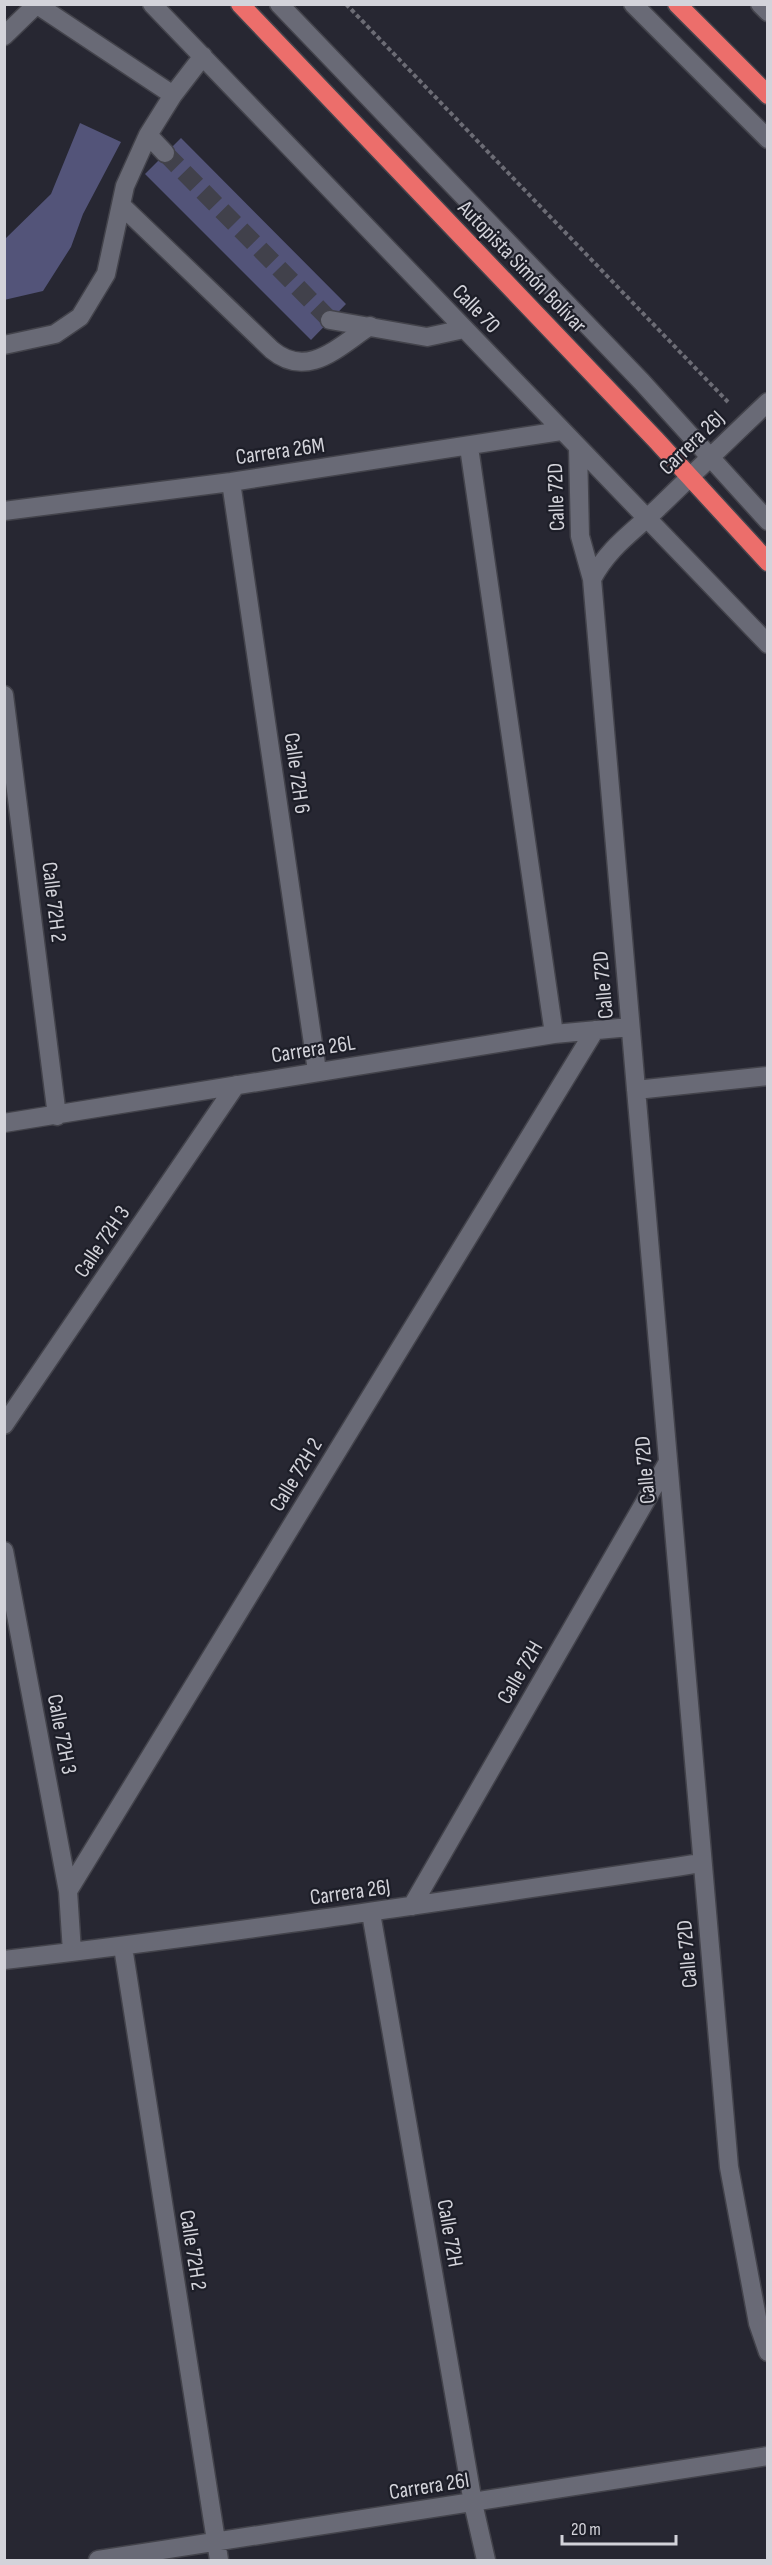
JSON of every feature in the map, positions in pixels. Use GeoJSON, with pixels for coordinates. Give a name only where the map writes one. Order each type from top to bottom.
{"type":"FeatureCollection","features":[{"type":"Feature","properties":{"kind":"highway","name":"Autopista Simón Bolívar"},"geometry":{"type":"LineString","coordinates":[[240,4],[768,562]]}},
{"type":"Feature","properties":{"kind":"highway"},"geometry":{"type":"LineString","coordinates":[[677,4],[768,96]]}},
{"type":"Feature","properties":{"kind":"street","name":"Calle 70"},"geometry":{"type":"LineString","coordinates":[[152,4],[561,431],[764,632]]}},
{"type":"Feature","properties":{"kind":"street"},"geometry":{"type":"LineString","coordinates":[[279,4],[642,382],[768,521]]}},
{"type":"Feature","properties":{"kind":"street"},"geometry":{"type":"LineString","coordinates":[[633,4],[768,139]]}},
{"type":"Feature","properties":{"kind":"street"},"geometry":{"type":"LineString","coordinates":[[760,4],[768,12]]}},
{"type":"Feature","properties":{"kind":"street"},"geometry":{"type":"LineString","coordinates":[[4,36],[36,5],[172,95]]}},
{"type":"Feature","properties":{"kind":"street"},"geometry":{"type":"LineString","coordinates":[[4,345],[55,334],[80,317],[106,274],[121,205],[134,164],[172,95],[203,56]]}},
{"type":"Feature","properties":{"kind":"street"},"geometry":{"type":"LineString","coordinates":[[148,135],[165,153]]}},
{"type":"Feature","properties":{"kind":"street"},"geometry":{"type":"LineString","coordinates":[[121,205],[272,350],[289,361],[308,363],[319,359],[370,326]]}},
{"type":"Feature","properties":{"kind":"street"},"geometry":{"type":"LineString","coordinates":[[330,320],[427,337],[464,329]]}},
{"type":"Feature","properties":{"kind":"street","name":"Carrera 26J"},"geometry":{"type":"LineString","coordinates":[[648,518],[768,402]]}},
{"type":"Feature","properties":{"kind":"street","name":"Carrera 26M"},"geometry":{"type":"LineString","coordinates":[[4,512],[231,482],[470,447],[561,431]]}},
{"type":"Feature","properties":{"kind":"street"},"geometry":{"type":"LineString","coordinates":[[470,447],[554,1035]]}},
{"type":"Feature","properties":{"kind":"street","name":"Calle 72D"},"geometry":{"type":"LineString","coordinates":[[578,448],[580,536],[592,579],[729,2167],[758,2323],[768,2352]]}},
{"type":"Feature","properties":{"kind":"street","name":"Calle 72H 6"},"geometry":{"type":"LineString","coordinates":[[231,482],[317,1071]]}},
{"type":"Feature","properties":{"kind":"street"},"geometry":{"type":"LineString","coordinates":[[592,579],[603,558],[648,518]]}},
{"type":"Feature","properties":{"kind":"street","name":"Calle 72H 2"},"geometry":{"type":"LineString","coordinates":[[4,694],[57,1116]]}},
{"type":"Feature","properties":{"kind":"street","name":"Carrera 26L"},"geometry":{"type":"LineString","coordinates":[[4,1123],[317,1071],[554,1035],[630,1027]]}},
{"type":"Feature","properties":{"kind":"street","name":"Calle 72H 2"},"geometry":{"type":"LineString","coordinates":[[68,1891],[595,1030]]}},
{"type":"Feature","properties":{"kind":"street"},"geometry":{"type":"LineString","coordinates":[[636,1090],[768,1076]]}},
{"type":"Feature","properties":{"kind":"street","name":"Calle 72H 3"},"geometry":{"type":"LineString","coordinates":[[4,1425],[236,1084]]}},
{"type":"Feature","properties":{"kind":"street","name":"Calle 72H"},"geometry":{"type":"LineString","coordinates":[[412,1906],[668,1462]]}},
{"type":"Feature","properties":{"kind":"street","name":"Calle 72H 3"},"geometry":{"type":"LineString","coordinates":[[4,1551],[68,1891]]}},
{"type":"Feature","properties":{"kind":"street","name":"Carrera 26J"},"geometry":{"type":"LineString","coordinates":[[4,1960],[123,1947],[371,1913],[702,1863]]}},
{"type":"Feature","properties":{"kind":"street"},"geometry":{"type":"LineString","coordinates":[[68,1891],[72,1952]]}},
{"type":"Feature","properties":{"kind":"street","name":"Calle 72H"},"geometry":{"type":"LineString","coordinates":[[371,1913],[473,2503],[486,2560]]}},
{"type":"Feature","properties":{"kind":"street","name":"Calle 72H 2"},"geometry":{"type":"LineString","coordinates":[[123,1947],[219,2560]]}},
{"type":"Feature","properties":{"kind":"street","name":"Carrera 26I"},"geometry":{"type":"LineString","coordinates":[[98,2560],[768,2457]]}},
{"type":"Feature","properties":{"kind":"path"},"geometry":{"type":"LineString","coordinates":[[346,4],[747,422]]}},
{"type":"Feature","properties":{"kind":"building"},"geometry":{"type":"Polygon","coordinates":[[[80,123],[121,142],[83,214],[71,247],[43,291],[4,300],[4,240],[51,194],[80,123]]]}},
{"type":"Feature","properties":{"kind":"building"},"geometry":{"type":"Polygon","coordinates":[[[181,138],[346,304],[311,340],[145,174],[181,138]]]}},
{"type":"Feature","properties":{"kind":"tunnel"},"geometry":{"type":"LineString","coordinates":[[165,153],[330,320]]}}]}
